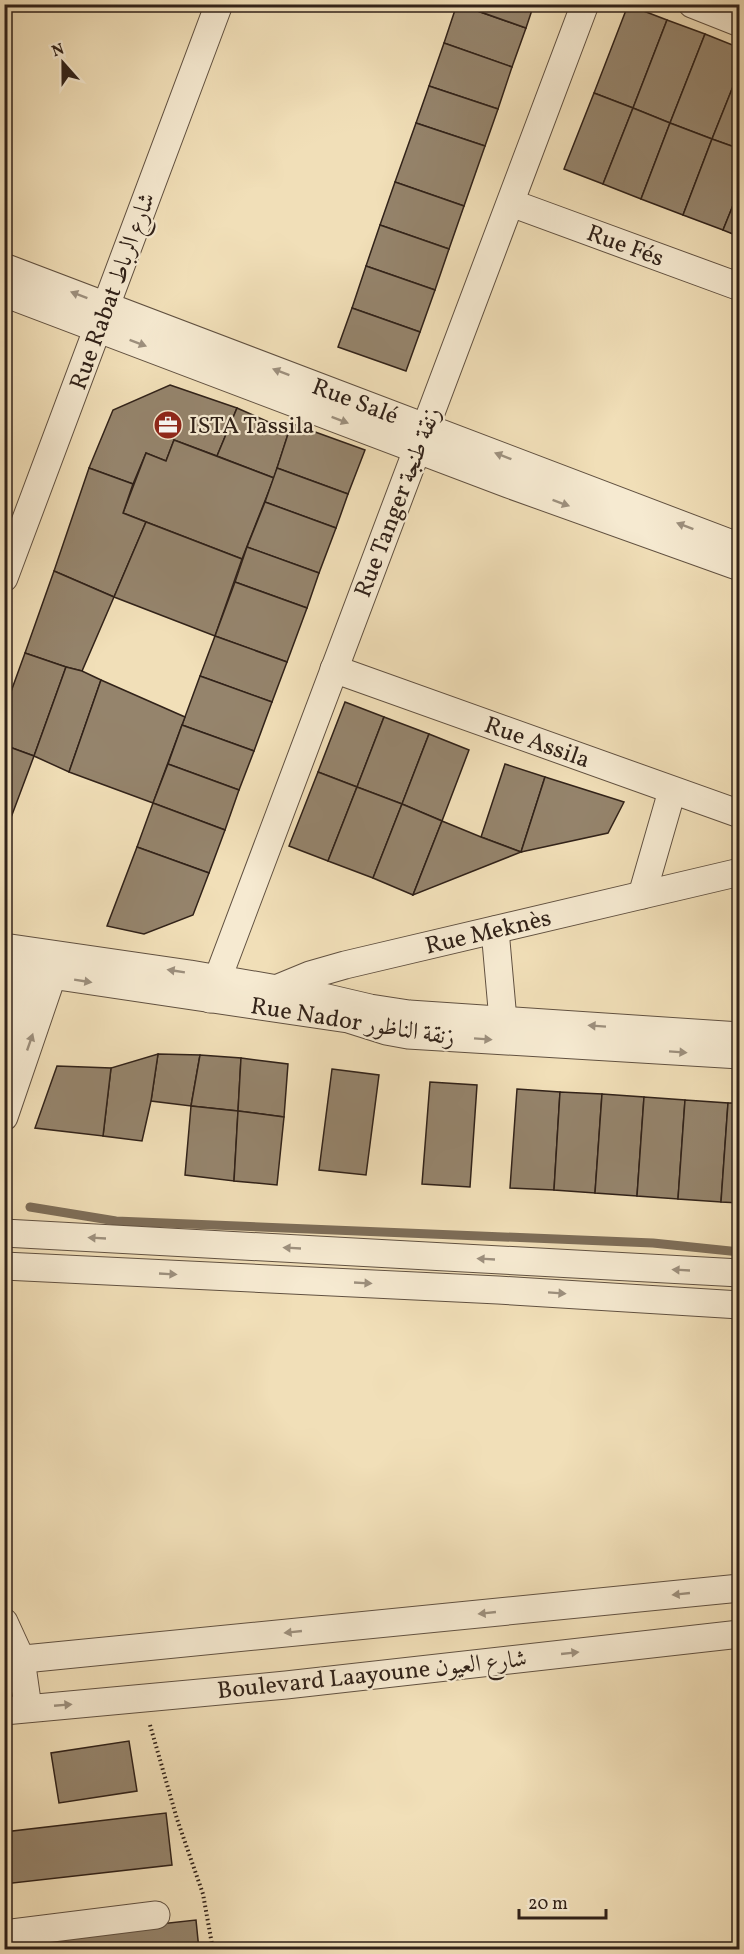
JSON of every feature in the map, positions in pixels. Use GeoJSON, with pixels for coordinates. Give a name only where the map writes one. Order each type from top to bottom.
{"type":"FeatureCollection","features":[{"type":"Feature","properties":{"kind":"street","name":"Rue Rabat شارع الرباط"},"geometry":{"type":"LineString","coordinates":[[4,578],[219,4]]}},
{"type":"Feature","properties":{"kind":"street","name":"Rue Tanger زنقة طنجة"},"geometry":{"type":"LineString","coordinates":[[214,989],[585,4]]}},
{"type":"Feature","properties":{"kind":"street"},"geometry":{"type":"LineString","coordinates":[[692,4],[740,23]]}},
{"type":"Feature","properties":{"kind":"street","name":"Rue Fés"},"geometry":{"type":"LineString","coordinates":[[511,203],[740,287]]}},
{"type":"Feature","properties":{"kind":"street","name":"Rue Salé"},"geometry":{"type":"LineString","coordinates":[[4,267],[102,316],[422,438],[740,547]]}},
{"type":"Feature","properties":{"kind":"street","name":"Rue Salé"},"geometry":{"type":"LineString","coordinates":[[4,292],[102,316]]}},
{"type":"Feature","properties":{"kind":"street","name":"Rue Salé"},"geometry":{"type":"LineString","coordinates":[[422,438],[508,484],[740,567]]}},
{"type":"Feature","properties":{"kind":"street","name":"Rue Assila"},"geometry":{"type":"LineString","coordinates":[[334,669],[740,814]]}},
{"type":"Feature","properties":{"kind":"street"},"geometry":{"type":"LineString","coordinates":[[642,895],[672,791]]}},
{"type":"Feature","properties":{"kind":"street","name":"Rue Meknès"},"geometry":{"type":"LineString","coordinates":[[279,1000],[309,995],[642,895],[740,872]]}},
{"type":"Feature","properties":{"kind":"street","name":"Rue Meknès"},"geometry":{"type":"LineString","coordinates":[[279,1000],[310,975],[345,965],[496,938],[740,888]]}},
{"type":"Feature","properties":{"kind":"street"},"geometry":{"type":"LineString","coordinates":[[496,938],[503,1020]]}},
{"type":"Feature","properties":{"kind":"street","name":"Rue Nador زنقة الناظور"},"geometry":{"type":"LineString","coordinates":[[4,947],[37,965],[279,1000],[408,1035],[740,1055]]}},
{"type":"Feature","properties":{"kind":"street"},"geometry":{"type":"LineString","coordinates":[[4,1043],[37,965]]}},
{"type":"Feature","properties":{"kind":"street"},"geometry":{"type":"LineString","coordinates":[[4,1117],[37,965]]}},
{"type":"Feature","properties":{"kind":"street","name":"Rue Nador زنقة الناظور"},"geometry":{"type":"LineString","coordinates":[[214,989],[243,1004],[279,1000]]}},
{"type":"Feature","properties":{"kind":"street","name":"Rue Nador زنقة الناظور"},"geometry":{"type":"LineString","coordinates":[[309,995],[410,1014],[740,1036]]}},
{"type":"Feature","properties":{"kind":"street"},"geometry":{"type":"LineString","coordinates":[[4,1233],[740,1273]]}},
{"type":"Feature","properties":{"kind":"street"},"geometry":{"type":"LineString","coordinates":[[4,1266],[498,1290],[740,1305]]}},
{"type":"Feature","properties":{"kind":"street","name":"Boulevard Laayoune شارع العيون"},"geometry":{"type":"LineString","coordinates":[[13,1660],[740,1588]]}},
{"type":"Feature","properties":{"kind":"street"},"geometry":{"type":"LineString","coordinates":[[4,1622],[13,1660],[16,1709]]}},
{"type":"Feature","properties":{"kind":"street","name":"Boulevard Laayoune شارع العيون"},"geometry":{"type":"LineString","coordinates":[[16,1709],[286,1685],[740,1634]]}},
{"type":"Feature","properties":{"kind":"street"},"geometry":{"type":"LineString","coordinates":[[4,1934],[156,1915]]}},
{"type":"Feature","properties":{"kind":"path"},"geometry":{"type":"LineString","coordinates":[[142,1698],[177,1819],[203,1894],[213,1950]]}},
{"type":"Feature","properties":{"kind":"building"},"geometry":{"type":"Polygon","coordinates":[[[457,4],[526,28],[512,67],[444,43],[457,4]]]}},
{"type":"Feature","properties":{"kind":"building"},"geometry":{"type":"Polygon","coordinates":[[[458,4],[534,4],[526,28],[458,4]]]}},
{"type":"Feature","properties":{"kind":"building"},"geometry":{"type":"Polygon","coordinates":[[[628,5],[667,20],[633,108],[594,93],[628,5]]]}},
{"type":"Feature","properties":{"kind":"building"},"geometry":{"type":"Polygon","coordinates":[[[667,20],[705,34],[670,123],[633,108],[667,20]]]}},
{"type":"Feature","properties":{"kind":"building"},"geometry":{"type":"Polygon","coordinates":[[[705,34],[740,48],[740,69],[712,139],[670,123],[705,34]]]}},
{"type":"Feature","properties":{"kind":"building"},"geometry":{"type":"Polygon","coordinates":[[[444,43],[512,67],[498,109],[429,86],[444,43]]]}},
{"type":"Feature","properties":{"kind":"building"},"geometry":{"type":"Polygon","coordinates":[[[740,69],[740,149],[712,139],[740,69]]]}},
{"type":"Feature","properties":{"kind":"building"},"geometry":{"type":"Polygon","coordinates":[[[429,86],[498,109],[485,146],[416,123],[429,86]]]}},
{"type":"Feature","properties":{"kind":"building"},"geometry":{"type":"Polygon","coordinates":[[[594,93],[633,108],[603,184],[564,169],[594,93]]]}},
{"type":"Feature","properties":{"kind":"building"},"geometry":{"type":"Polygon","coordinates":[[[633,108],[670,123],[641,199],[603,184],[633,108]]]}},
{"type":"Feature","properties":{"kind":"building"},"geometry":{"type":"Polygon","coordinates":[[[416,123],[485,146],[464,206],[395,182],[416,123]]]}},
{"type":"Feature","properties":{"kind":"building"},"geometry":{"type":"Polygon","coordinates":[[[670,123],[712,139],[683,215],[641,199],[670,123]]]}},
{"type":"Feature","properties":{"kind":"building"},"geometry":{"type":"Polygon","coordinates":[[[712,139],[740,149],[740,188],[723,230],[683,215],[712,139]]]}},
{"type":"Feature","properties":{"kind":"building"},"geometry":{"type":"Polygon","coordinates":[[[395,182],[464,206],[449,249],[380,225],[395,182]]]}},
{"type":"Feature","properties":{"kind":"building"},"geometry":{"type":"Polygon","coordinates":[[[740,188],[740,237],[723,230],[740,188]]]}},
{"type":"Feature","properties":{"kind":"building"},"geometry":{"type":"Polygon","coordinates":[[[380,225],[449,249],[435,290],[366,266],[380,225]]]}},
{"type":"Feature","properties":{"kind":"building"},"geometry":{"type":"Polygon","coordinates":[[[366,266],[435,290],[420,332],[352,308],[366,266]]]}},
{"type":"Feature","properties":{"kind":"building"},"geometry":{"type":"Polygon","coordinates":[[[352,308],[420,332],[406,371],[338,347],[352,308]]]}},
{"type":"Feature","properties":{"kind":"building","name":"ISTA Tassila"},"geometry":{"type":"Polygon","coordinates":[[[170,385],[237,408],[217,456],[174,440],[166,461],[146,453],[133,484],[89,468],[113,410],[170,385]]]}},
{"type":"Feature","properties":{"kind":"building"},"geometry":{"type":"Polygon","coordinates":[[[237,408],[289,431],[274,478],[217,456],[237,408]]]}},
{"type":"Feature","properties":{"kind":"building"},"geometry":{"type":"Polygon","coordinates":[[[293,424],[365,450],[348,494],[277,468],[293,424]]]}},
{"type":"Feature","properties":{"kind":"building"},"geometry":{"type":"Polygon","coordinates":[[[174,440],[274,478],[242,559],[123,513],[146,453],[166,461],[174,440]]]}},
{"type":"Feature","properties":{"kind":"building"},"geometry":{"type":"Polygon","coordinates":[[[89,468],[133,484],[123,513],[146,522],[114,597],[54,571],[89,468]]]}},
{"type":"Feature","properties":{"kind":"building"},"geometry":{"type":"Polygon","coordinates":[[[277,468],[348,494],[336,528],[265,502],[277,468]]]}},
{"type":"Feature","properties":{"kind":"building"},"geometry":{"type":"Polygon","coordinates":[[[265,502],[336,528],[319,573],[247,547],[265,502]]]}},
{"type":"Feature","properties":{"kind":"building"},"geometry":{"type":"Polygon","coordinates":[[[146,522],[242,559],[215,636],[114,597],[146,522]]]}},
{"type":"Feature","properties":{"kind":"building"},"geometry":{"type":"Polygon","coordinates":[[[247,547],[319,573],[307,608],[235,582],[247,547]]]}},
{"type":"Feature","properties":{"kind":"building"},"geometry":{"type":"Polygon","coordinates":[[[54,571],[114,597],[82,671],[25,653],[54,571]]]}},
{"type":"Feature","properties":{"kind":"building"},"geometry":{"type":"Polygon","coordinates":[[[235,582],[307,608],[287,662],[215,636],[235,582]]]}},
{"type":"Feature","properties":{"kind":"building"},"geometry":{"type":"Polygon","coordinates":[[[215,636],[287,662],[272,702],[200,676],[215,636]]]}},
{"type":"Feature","properties":{"kind":"building"},"geometry":{"type":"Polygon","coordinates":[[[25,653],[66,667],[34,756],[4,745],[4,711],[25,653]]]}},
{"type":"Feature","properties":{"kind":"building"},"geometry":{"type":"Polygon","coordinates":[[[66,667],[82,671],[101,680],[69,772],[34,756],[66,667]]]}},
{"type":"Feature","properties":{"kind":"building"},"geometry":{"type":"Polygon","coordinates":[[[200,676],[272,702],[254,751],[182,725],[200,676]]]}},
{"type":"Feature","properties":{"kind":"building"},"geometry":{"type":"Polygon","coordinates":[[[101,680],[185,717],[153,803],[69,772],[101,680]]]}},
{"type":"Feature","properties":{"kind":"building"},"geometry":{"type":"Polygon","coordinates":[[[345,702],[384,717],[357,787],[318,772],[345,702]]]}},
{"type":"Feature","properties":{"kind":"building"},"geometry":{"type":"Polygon","coordinates":[[[384,717],[429,734],[402,804],[357,787],[384,717]]]}},
{"type":"Feature","properties":{"kind":"building"},"geometry":{"type":"Polygon","coordinates":[[[182,725],[254,751],[239,790],[168,764],[182,725]]]}},
{"type":"Feature","properties":{"kind":"building"},"geometry":{"type":"Polygon","coordinates":[[[429,734],[469,750],[442,821],[402,804],[429,734]]]}},
{"type":"Feature","properties":{"kind":"building"},"geometry":{"type":"Polygon","coordinates":[[[4,745],[34,756],[9,823],[4,822],[4,745]]]}},
{"type":"Feature","properties":{"kind":"building"},"geometry":{"type":"Polygon","coordinates":[[[168,764],[239,790],[225,830],[153,803],[168,764]]]}},
{"type":"Feature","properties":{"kind":"building"},"geometry":{"type":"Polygon","coordinates":[[[505,764],[545,777],[521,852],[481,837],[505,764]]]}},
{"type":"Feature","properties":{"kind":"building"},"geometry":{"type":"Polygon","coordinates":[[[318,772],[357,787],[328,861],[289,846],[318,772]]]}},
{"type":"Feature","properties":{"kind":"building"},"geometry":{"type":"Polygon","coordinates":[[[545,777],[624,802],[608,833],[521,852],[545,777]]]}},
{"type":"Feature","properties":{"kind":"building"},"geometry":{"type":"Polygon","coordinates":[[[357,787],[402,804],[373,878],[328,861],[357,787]]]}},
{"type":"Feature","properties":{"kind":"building"},"geometry":{"type":"Polygon","coordinates":[[[153,803],[225,830],[209,873],[137,847],[153,803]]]}},
{"type":"Feature","properties":{"kind":"building"},"geometry":{"type":"Polygon","coordinates":[[[402,804],[442,821],[413,895],[373,878],[402,804]]]}},
{"type":"Feature","properties":{"kind":"building"},"geometry":{"type":"Polygon","coordinates":[[[442,821],[481,837],[521,852],[413,895],[442,821]]]}},
{"type":"Feature","properties":{"kind":"building"},"geometry":{"type":"Polygon","coordinates":[[[137,847],[209,873],[193,915],[144,934],[107,926],[137,847]]]}},
{"type":"Feature","properties":{"kind":"building"},"geometry":{"type":"Polygon","coordinates":[[[158,1054],[200,1055],[191,1106],[151,1101],[158,1054]]]}},
{"type":"Feature","properties":{"kind":"building"},"geometry":{"type":"Polygon","coordinates":[[[158,1054],[142,1141],[103,1136],[111,1068],[158,1054]]]}},
{"type":"Feature","properties":{"kind":"building"},"geometry":{"type":"Polygon","coordinates":[[[200,1055],[241,1058],[238,1111],[191,1106],[200,1055]]]}},
{"type":"Feature","properties":{"kind":"building"},"geometry":{"type":"Polygon","coordinates":[[[241,1058],[288,1064],[284,1117],[238,1111],[241,1058]]]}},
{"type":"Feature","properties":{"kind":"building"},"geometry":{"type":"Polygon","coordinates":[[[57,1066],[111,1068],[103,1136],[35,1128],[57,1066]]]}},
{"type":"Feature","properties":{"kind":"building"},"geometry":{"type":"Polygon","coordinates":[[[332,1069],[379,1075],[366,1175],[319,1170],[332,1069]]]}},
{"type":"Feature","properties":{"kind":"building"},"geometry":{"type":"Polygon","coordinates":[[[430,1082],[477,1085],[470,1187],[422,1184],[430,1082]]]}},
{"type":"Feature","properties":{"kind":"building"},"geometry":{"type":"Polygon","coordinates":[[[517,1089],[560,1092],[554,1190],[510,1188],[517,1089]]]}},
{"type":"Feature","properties":{"kind":"building"},"geometry":{"type":"Polygon","coordinates":[[[560,1092],[602,1094],[595,1193],[554,1190],[560,1092]]]}},
{"type":"Feature","properties":{"kind":"building"},"geometry":{"type":"Polygon","coordinates":[[[602,1094],[644,1097],[637,1196],[595,1193],[602,1094]]]}},
{"type":"Feature","properties":{"kind":"building"},"geometry":{"type":"Polygon","coordinates":[[[644,1097],[685,1100],[678,1199],[637,1196],[644,1097]]]}},
{"type":"Feature","properties":{"kind":"building"},"geometry":{"type":"Polygon","coordinates":[[[685,1100],[728,1103],[721,1202],[678,1199],[685,1100]]]}},
{"type":"Feature","properties":{"kind":"building"},"geometry":{"type":"Polygon","coordinates":[[[728,1103],[740,1103],[740,1203],[721,1202],[728,1103]]]}},
{"type":"Feature","properties":{"kind":"building"},"geometry":{"type":"Polygon","coordinates":[[[191,1106],[238,1111],[234,1181],[185,1175],[191,1106]]]}},
{"type":"Feature","properties":{"kind":"building"},"geometry":{"type":"Polygon","coordinates":[[[238,1111],[284,1117],[277,1185],[234,1181],[238,1111]]]}},
{"type":"Feature","properties":{"kind":"building"},"geometry":{"type":"Polygon","coordinates":[[[129,1741],[137,1791],[59,1803],[51,1753],[129,1741]]]}},
{"type":"Feature","properties":{"kind":"building"},"geometry":{"type":"Polygon","coordinates":[[[166,1813],[172,1865],[4,1884],[4,1832],[166,1813]]]}},
{"type":"Feature","properties":{"kind":"building"},"geometry":{"type":"Polygon","coordinates":[[[196,1920],[199,1950],[4,1950],[4,1941],[196,1920]]]}},
{"type":"Feature","properties":{"kind":"waterway"},"geometry":{"type":"LineString","coordinates":[[30,1207],[116,1221],[653,1243],[740,1252]]}},
{"type":"Feature","properties":{"kind":"place","name":"ISTA Tassila"},"geometry":{"type":"Point","coordinates":[168,425]}}]}
